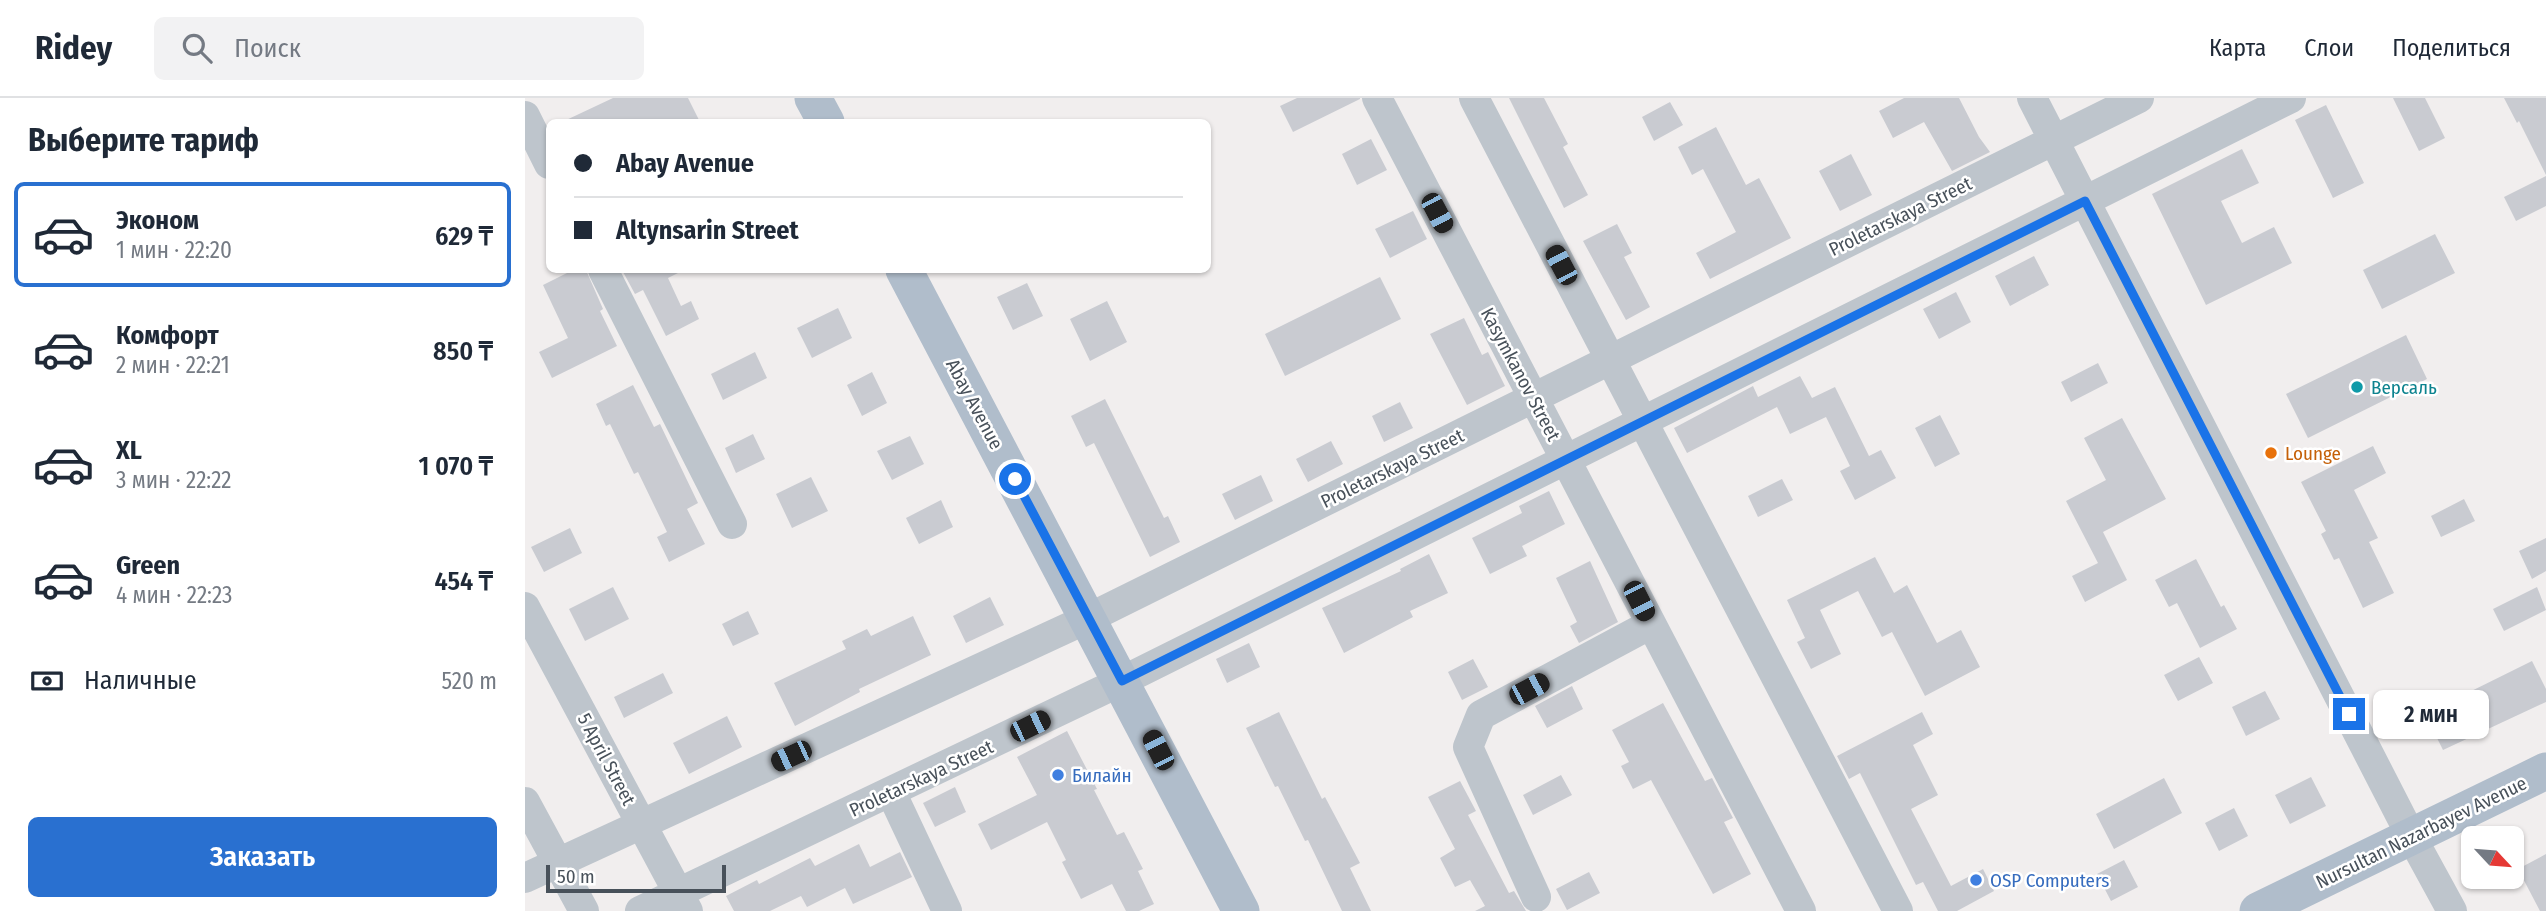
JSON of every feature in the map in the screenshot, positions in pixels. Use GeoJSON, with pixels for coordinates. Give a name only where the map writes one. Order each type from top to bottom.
{"type":"FeatureCollection","features":[{"type":"Feature","properties":{"kind":"main road"},"geometry":{"type":"LineString","coordinates":[[813,98],[824,119]]}},
{"type":"Feature","properties":{"kind":"main road","name":"Abay Avenue"},"geometry":{"type":"LineString","coordinates":[[906,273],[1241,911]]}},
{"type":"Feature","properties":{"kind":"main road","name":"Nursultan Nazarbayev Avenue"},"geometry":{"type":"LineString","coordinates":[[2258,911],[2546,771]]}},
{"type":"Feature","properties":{"kind":"street","name":"Kasymkanov Street"},"geometry":{"type":"LineString","coordinates":[[1377,98],[1801,911]]}},
{"type":"Feature","properties":{"kind":"street"},"geometry":{"type":"LineString","coordinates":[[1473,98],[1898,911]]}},
{"type":"Feature","properties":{"kind":"street"},"geometry":{"type":"LineString","coordinates":[[2032,98],[2452,911]]}},
{"type":"Feature","properties":{"kind":"street","name":"Proletarskaya Street"},"geometry":{"type":"LineString","coordinates":[[525,878],[1089,618],[2140,98]]}},
{"type":"Feature","properties":{"kind":"street","name":"Proletarskaya Street"},"geometry":{"type":"LineString","coordinates":[[640,911],[683,902],[891,792],[1122,681],[2291,98]]}},
{"type":"Feature","properties":{"kind":"street"},"geometry":{"type":"LineString","coordinates":[[525,116],[546,158]]}},
{"type":"Feature","properties":{"kind":"street"},"geometry":{"type":"LineString","coordinates":[[605,273],[732,524]]}},
{"type":"Feature","properties":{"kind":"street","name":"5 April Street"},"geometry":{"type":"LineString","coordinates":[[525,607],[683,902]]}},
{"type":"Feature","properties":{"kind":"street"},"geometry":{"type":"LineString","coordinates":[[1536,897],[1468,747],[1481,715],[1651,624]]}},
{"type":"Feature","properties":{"kind":"street"},"geometry":{"type":"LineString","coordinates":[[891,792],[947,911]]}},
{"type":"Feature","properties":{"kind":"street"},"geometry":{"type":"LineString","coordinates":[[525,802],[584,911]]}},
{"type":"Feature","properties":{"kind":"building"},"geometry":{"type":"Polygon","coordinates":[[[613,98],[688,98],[698,119],[568,119],[613,98]]]}},
{"type":"Feature","properties":{"kind":"building"},"geometry":{"type":"Polygon","coordinates":[[[1297,98],[1360,99],[1293,132],[1280,106],[1297,98]]]}},
{"type":"Feature","properties":{"kind":"building"},"geometry":{"type":"Polygon","coordinates":[[[1509,98],[1544,98],[1568,144],[1563,147],[1588,195],[1564,208],[1509,98]]]}},
{"type":"Feature","properties":{"kind":"building"},"geometry":{"type":"Polygon","coordinates":[[[1904,98],[1959,98],[1990,152],[1952,171],[1924,122],[1893,138],[1879,111],[1904,98]]]}},
{"type":"Feature","properties":{"kind":"building"},"geometry":{"type":"Polygon","coordinates":[[[2393,98],[2425,98],[2445,138],[2419,151],[2393,98]]]}},
{"type":"Feature","properties":{"kind":"building"},"geometry":{"type":"Polygon","coordinates":[[[2504,98],[2546,98],[2546,175],[2519,121],[2517,123],[2504,98]]]}},
{"type":"Feature","properties":{"kind":"building"},"geometry":{"type":"Polygon","coordinates":[[[1670,102],[1683,125],[1654,141],[1642,117],[1670,102]]]}},
{"type":"Feature","properties":{"kind":"building"},"geometry":{"type":"Polygon","coordinates":[[[2326,105],[2364,183],[2333,198],[2295,120],[2326,105]]]}},
{"type":"Feature","properties":{"kind":"building"},"geometry":{"type":"Polygon","coordinates":[[[1716,127],[1746,185],[1759,178],[1791,238],[1710,279],[1696,253],[1736,232],[1703,169],[1692,175],[1678,147],[1716,127]]]}},
{"type":"Feature","properties":{"kind":"building"},"geometry":{"type":"Polygon","coordinates":[[[1371,139],[1387,170],[1357,185],[1342,154],[1371,139]]]}},
{"type":"Feature","properties":{"kind":"building"},"geometry":{"type":"Polygon","coordinates":[[[2242,149],[2259,183],[2221,201],[2242,243],[2274,227],[2292,263],[2206,305],[2152,194],[2242,149]]]}},
{"type":"Feature","properties":{"kind":"building"},"geometry":{"type":"Polygon","coordinates":[[[1851,154],[1872,195],[1840,211],[1819,171],[1851,154]]]}},
{"type":"Feature","properties":{"kind":"building"},"geometry":{"type":"Polygon","coordinates":[[[2546,176],[2546,206],[2516,221],[2504,197],[2546,176]]]}},
{"type":"Feature","properties":{"kind":"building"},"geometry":{"type":"Polygon","coordinates":[[[1413,211],[1427,239],[1390,258],[1375,229],[1413,211]]]}},
{"type":"Feature","properties":{"kind":"building"},"geometry":{"type":"Polygon","coordinates":[[[1617,224],[1632,253],[1624,257],[1650,307],[1626,320],[1583,241],[1617,224]]]}},
{"type":"Feature","properties":{"kind":"building"},"geometry":{"type":"Polygon","coordinates":[[[2435,234],[2455,273],[2382,309],[2363,270],[2435,234]]]}},
{"type":"Feature","properties":{"kind":"building"},"geometry":{"type":"Polygon","coordinates":[[[2034,256],[2049,285],[2010,306],[1995,276],[2034,256]]]}},
{"type":"Feature","properties":{"kind":"building"},"geometry":{"type":"Polygon","coordinates":[[[567,273],[587,273],[603,309],[600,311],[617,346],[552,378],[539,352],[568,338],[543,285],[567,273]]]}},
{"type":"Feature","properties":{"kind":"building"},"geometry":{"type":"Polygon","coordinates":[[[624,273],[678,273],[668,278],[681,306],[691,301],[699,319],[666,336],[643,290],[635,294],[624,273]]]}},
{"type":"Feature","properties":{"kind":"building"},"geometry":{"type":"Polygon","coordinates":[[[1380,277],[1401,319],[1285,376],[1265,334],[1380,277]]]}},
{"type":"Feature","properties":{"kind":"building"},"geometry":{"type":"Polygon","coordinates":[[[1027,283],[1043,316],[1013,330],[997,297],[1027,283]]]}},
{"type":"Feature","properties":{"kind":"building"},"geometry":{"type":"Polygon","coordinates":[[[1956,292],[1971,322],[1939,339],[1923,309],[1956,292]]]}},
{"type":"Feature","properties":{"kind":"building"},"geometry":{"type":"Polygon","coordinates":[[[1107,301],[1127,342],[1090,361],[1070,319],[1107,301]]]}},
{"type":"Feature","properties":{"kind":"building"},"geometry":{"type":"Polygon","coordinates":[[[838,308],[852,338],[812,358],[797,328],[838,308]]]}},
{"type":"Feature","properties":{"kind":"building"},"geometry":{"type":"Polygon","coordinates":[[[1464,318],[1482,355],[1488,352],[1505,386],[1467,405],[1430,334],[1464,318]]]}},
{"type":"Feature","properties":{"kind":"building","name":"Версаль"},"geometry":{"type":"Polygon","coordinates":[[[2406,335],[2427,379],[2308,438],[2286,394],[2406,335]]]}},
{"type":"Feature","properties":{"kind":"building"},"geometry":{"type":"Polygon","coordinates":[[[755,352],[767,378],[723,400],[711,374],[755,352]]]}},
{"type":"Feature","properties":{"kind":"building"},"geometry":{"type":"Polygon","coordinates":[[[2098,363],[2108,383],[2071,402],[2061,382],[2098,363]]]}},
{"type":"Feature","properties":{"kind":"building"},"geometry":{"type":"Polygon","coordinates":[[[872,372],[887,403],[862,416],[847,385],[872,372]]]}},
{"type":"Feature","properties":{"kind":"building"},"geometry":{"type":"Polygon","coordinates":[[[1800,376],[1812,398],[1835,387],[1869,456],[1881,450],[1896,478],[1855,500],[1840,471],[1850,466],[1826,417],[1790,434],[1777,407],[1687,453],[1674,428],[1753,386],[1758,397],[1800,376]]]}},
{"type":"Feature","properties":{"kind":"building"},"geometry":{"type":"Polygon","coordinates":[[[633,385],[654,427],[660,424],[698,503],[687,509],[705,544],[669,562],[657,537],[667,532],[638,472],[634,474],[610,424],[606,426],[596,404],[633,385]]]}},
{"type":"Feature","properties":{"kind":"building"},"geometry":{"type":"Polygon","coordinates":[[[1105,399],[1164,518],[1168,516],[1180,542],[1150,557],[1094,443],[1086,447],[1071,416],[1105,399]]]}},
{"type":"Feature","properties":{"kind":"building"},"geometry":{"type":"Polygon","coordinates":[[[1400,402],[1413,428],[1384,442],[1372,416],[1400,402]]]}},
{"type":"Feature","properties":{"kind":"building"},"geometry":{"type":"Polygon","coordinates":[[[1940,415],[1960,454],[1935,467],[1915,428],[1940,415]]]}},
{"type":"Feature","properties":{"kind":"building"},"geometry":{"type":"Polygon","coordinates":[[[2122,418],[2166,499],[2103,532],[2127,580],[2085,602],[2072,576],[2098,563],[2066,501],[2106,480],[2084,438],[2122,418]]]}},
{"type":"Feature","properties":{"kind":"building"},"geometry":{"type":"Polygon","coordinates":[[[753,434],[765,459],[736,473],[725,448],[753,434]]]}},
{"type":"Feature","properties":{"kind":"building"},"geometry":{"type":"Polygon","coordinates":[[[910,436],[924,464],[892,480],[877,451],[910,436]]]}},
{"type":"Feature","properties":{"kind":"building"},"geometry":{"type":"Polygon","coordinates":[[[1331,441],[1343,464],[1308,482],[1296,459],[1331,441]]]}},
{"type":"Feature","properties":{"kind":"building"},"geometry":{"type":"Polygon","coordinates":[[[2373,446],[2386,473],[2354,490],[2378,538],[2369,542],[2394,593],[2363,608],[2339,558],[2334,560],[2321,534],[2326,531],[2301,482],[2373,446]]]}},
{"type":"Feature","properties":{"kind":"building"},"geometry":{"type":"Polygon","coordinates":[[[1261,475],[1273,501],[1235,520],[1222,494],[1261,475]]]}},
{"type":"Feature","properties":{"kind":"building"},"geometry":{"type":"Polygon","coordinates":[[[811,477],[828,511],[792,528],[776,494],[811,477]]]}},
{"type":"Feature","properties":{"kind":"building"},"geometry":{"type":"Polygon","coordinates":[[[1782,479],[1793,500],[1758,517],[1748,496],[1782,479]]]}},
{"type":"Feature","properties":{"kind":"building"},"geometry":{"type":"Polygon","coordinates":[[[1549,491],[1565,524],[1522,546],[1527,556],[1490,574],[1472,538],[1522,513],[1519,506],[1549,491]]]}},
{"type":"Feature","properties":{"kind":"building"},"geometry":{"type":"Polygon","coordinates":[[[2464,499],[2475,521],[2441,537],[2431,516],[2464,499]]]}},
{"type":"Feature","properties":{"kind":"building"},"geometry":{"type":"Polygon","coordinates":[[[941,500],[953,527],[919,544],[906,518],[941,500]]]}},
{"type":"Feature","properties":{"kind":"building"},"geometry":{"type":"Polygon","coordinates":[[[570,528],[582,553],[544,572],[531,547],[570,528]]]}},
{"type":"Feature","properties":{"kind":"building"},"geometry":{"type":"Polygon","coordinates":[[[2546,538],[2546,571],[2532,579],[2519,551],[2546,538]]]}},
{"type":"Feature","properties":{"kind":"building"},"geometry":{"type":"Polygon","coordinates":[[[1429,554],[1448,593],[1410,611],[1413,617],[1344,653],[1322,608],[1401,571],[1400,569],[1429,554]]]}},
{"type":"Feature","properties":{"kind":"building"},"geometry":{"type":"Polygon","coordinates":[[[1875,557],[1894,593],[1907,585],[1937,643],[1961,630],[1980,667],[1925,696],[1892,632],[1882,637],[1858,591],[1820,610],[1841,654],[1811,669],[1797,642],[1805,638],[1787,600],[1875,557]]]}},
{"type":"Feature","properties":{"kind":"building"},"geometry":{"type":"Polygon","coordinates":[[[2196,559],[2221,607],[2224,605],[2237,629],[2200,648],[2177,603],[2169,607],[2155,580],[2196,559]]]}},
{"type":"Feature","properties":{"kind":"building"},"geometry":{"type":"Polygon","coordinates":[[[1590,561],[1618,622],[1579,643],[1570,626],[1577,622],[1556,578],[1590,561]]]}},
{"type":"Feature","properties":{"kind":"building"},"geometry":{"type":"Polygon","coordinates":[[[613,587],[629,619],[585,641],[569,609],[613,587]]]}},
{"type":"Feature","properties":{"kind":"building"},"geometry":{"type":"Polygon","coordinates":[[[2537,587],[2546,610],[2504,631],[2493,609],[2537,587]]]}},
{"type":"Feature","properties":{"kind":"building"},"geometry":{"type":"Polygon","coordinates":[[[990,597],[1004,625],[966,643],[953,616],[990,597]]]}},
{"type":"Feature","properties":{"kind":"building"},"geometry":{"type":"Polygon","coordinates":[[[748,611],[759,634],[733,646],[722,624],[748,611]]]}},
{"type":"Feature","properties":{"kind":"building"},"geometry":{"type":"Polygon","coordinates":[[[913,616],[931,655],[859,689],[860,692],[795,726],[774,683],[846,649],[842,641],[867,629],[871,636],[913,616]]]}},
{"type":"Feature","properties":{"kind":"building"},"geometry":{"type":"Polygon","coordinates":[[[1249,643],[1260,667],[1227,683],[1216,659],[1249,643]]]}},
{"type":"Feature","properties":{"kind":"building"},"geometry":{"type":"Polygon","coordinates":[[[2199,657],[2213,683],[2178,701],[2164,675],[2199,657]]]}},
{"type":"Feature","properties":{"kind":"building"},"geometry":{"type":"Polygon","coordinates":[[[1473,659],[1488,687],[1462,700],[1448,672],[1473,659]]]}},
{"type":"Feature","properties":{"kind":"building"},"geometry":{"type":"Polygon","coordinates":[[[2532,661],[2546,689],[2546,702],[2443,750],[2425,714],[2532,661]]]}},
{"type":"Feature","properties":{"kind":"building"},"geometry":{"type":"Polygon","coordinates":[[[663,673],[673,693],[624,718],[614,697],[663,673]]]}},
{"type":"Feature","properties":{"kind":"building"},"geometry":{"type":"Polygon","coordinates":[[[1572,686],[1583,709],[1547,728],[1535,706],[1572,686]]]}},
{"type":"Feature","properties":{"kind":"building"},"geometry":{"type":"Polygon","coordinates":[[[2265,691],[2280,719],[2246,736],[2232,707],[2265,691]]]}},
{"type":"Feature","properties":{"kind":"building"},"geometry":{"type":"Polygon","coordinates":[[[1663,703],[1705,781],[1712,778],[1733,818],[1724,822],[1751,874],[1713,894],[1651,780],[1633,789],[1621,766],[1629,762],[1612,730],[1663,703]]]}},
{"type":"Feature","properties":{"kind":"building"},"geometry":{"type":"Polygon","coordinates":[[[1279,712],[1322,799],[1325,797],[1360,863],[1350,868],[1371,911],[1342,911],[1308,840],[1305,841],[1278,786],[1275,787],[1246,728],[1279,712]]]}},
{"type":"Feature","properties":{"kind":"building"},"geometry":{"type":"Polygon","coordinates":[[[1922,712],[1933,734],[1913,745],[1938,795],[1911,809],[1951,886],[1983,869],[1994,891],[1957,911],[1938,911],[1923,882],[1916,885],[1860,773],[1849,779],[1837,756],[1922,712]]]}},
{"type":"Feature","properties":{"kind":"building"},"geometry":{"type":"Polygon","coordinates":[[[727,716],[742,747],[689,774],[673,743],[727,716]]]}},
{"type":"Feature","properties":{"kind":"building"},"geometry":{"type":"Polygon","coordinates":[[[1067,731],[1117,835],[1124,832],[1143,869],[1138,871],[1154,904],[1139,911],[1126,911],[1112,884],[1081,899],[1062,862],[1066,860],[1047,822],[991,850],[978,824],[1037,795],[1017,757],[1067,731]]]}},
{"type":"Feature","properties":{"kind":"building"},"geometry":{"type":"Polygon","coordinates":[[[1561,775],[1572,795],[1533,815],[1523,795],[1561,775]]]}},
{"type":"Feature","properties":{"kind":"building"},"geometry":{"type":"Polygon","coordinates":[[[2311,777],[2326,806],[2290,824],[2275,795],[2311,777]]]}},
{"type":"Feature","properties":{"kind":"building"},"geometry":{"type":"Polygon","coordinates":[[[2164,778],[2182,813],[2114,849],[2096,814],[2164,778]]]}},
{"type":"Feature","properties":{"kind":"building"},"geometry":{"type":"Polygon","coordinates":[[[1460,781],[1476,811],[1468,815],[1509,893],[1514,891],[1526,911],[1475,911],[1485,906],[1470,880],[1455,887],[1440,858],[1455,849],[1428,797],[1460,781]]]}},
{"type":"Feature","properties":{"kind":"building"},"geometry":{"type":"Polygon","coordinates":[[[955,787],[966,812],[935,827],[923,803],[955,787]]]}},
{"type":"Feature","properties":{"kind":"building"},"geometry":{"type":"Polygon","coordinates":[[[2234,808],[2248,836],[2219,851],[2205,823],[2234,808]]]}},
{"type":"Feature","properties":{"kind":"building"},"geometry":{"type":"Polygon","coordinates":[[[859,844],[870,867],[900,852],[912,877],[853,904],[845,888],[807,907],[801,896],[770,911],[734,911],[726,896],[757,880],[759,884],[810,858],[815,866],[859,844]]]}},
{"type":"Feature","properties":{"kind":"building"},"geometry":{"type":"Polygon","coordinates":[[[2546,854],[2546,911],[2540,911],[2524,880],[2524,866],[2546,854]]]}},
{"type":"Feature","properties":{"kind":"building"},"geometry":{"type":"Polygon","coordinates":[[[2124,860],[2138,887],[2111,901],[2097,874],[2124,860]]]}},
{"type":"Feature","properties":{"kind":"building"},"geometry":{"type":"Polygon","coordinates":[[[1589,872],[1600,893],[1567,910],[1556,889],[1589,872]]]}},
{"type":"Feature","properties":{"kind":"place","name":"Версаль"},"geometry":{"type":"Point","coordinates":[2357,387]}},
{"type":"Feature","properties":{"kind":"place","name":"Lounge"},"geometry":{"type":"Point","coordinates":[2271,453]}},
{"type":"Feature","properties":{"kind":"place","name":"Билайн"},"geometry":{"type":"Point","coordinates":[1058,775]}},
{"type":"Feature","properties":{"kind":"place","name":"OSP Computers"},"geometry":{"type":"Point","coordinates":[1976,880]}},
{"type":"Feature","properties":{"kind":"route"},"geometry":{"type":"LineString","coordinates":[[1015,479],[1122,681],[2085,201],[2349,714]]}}]}
